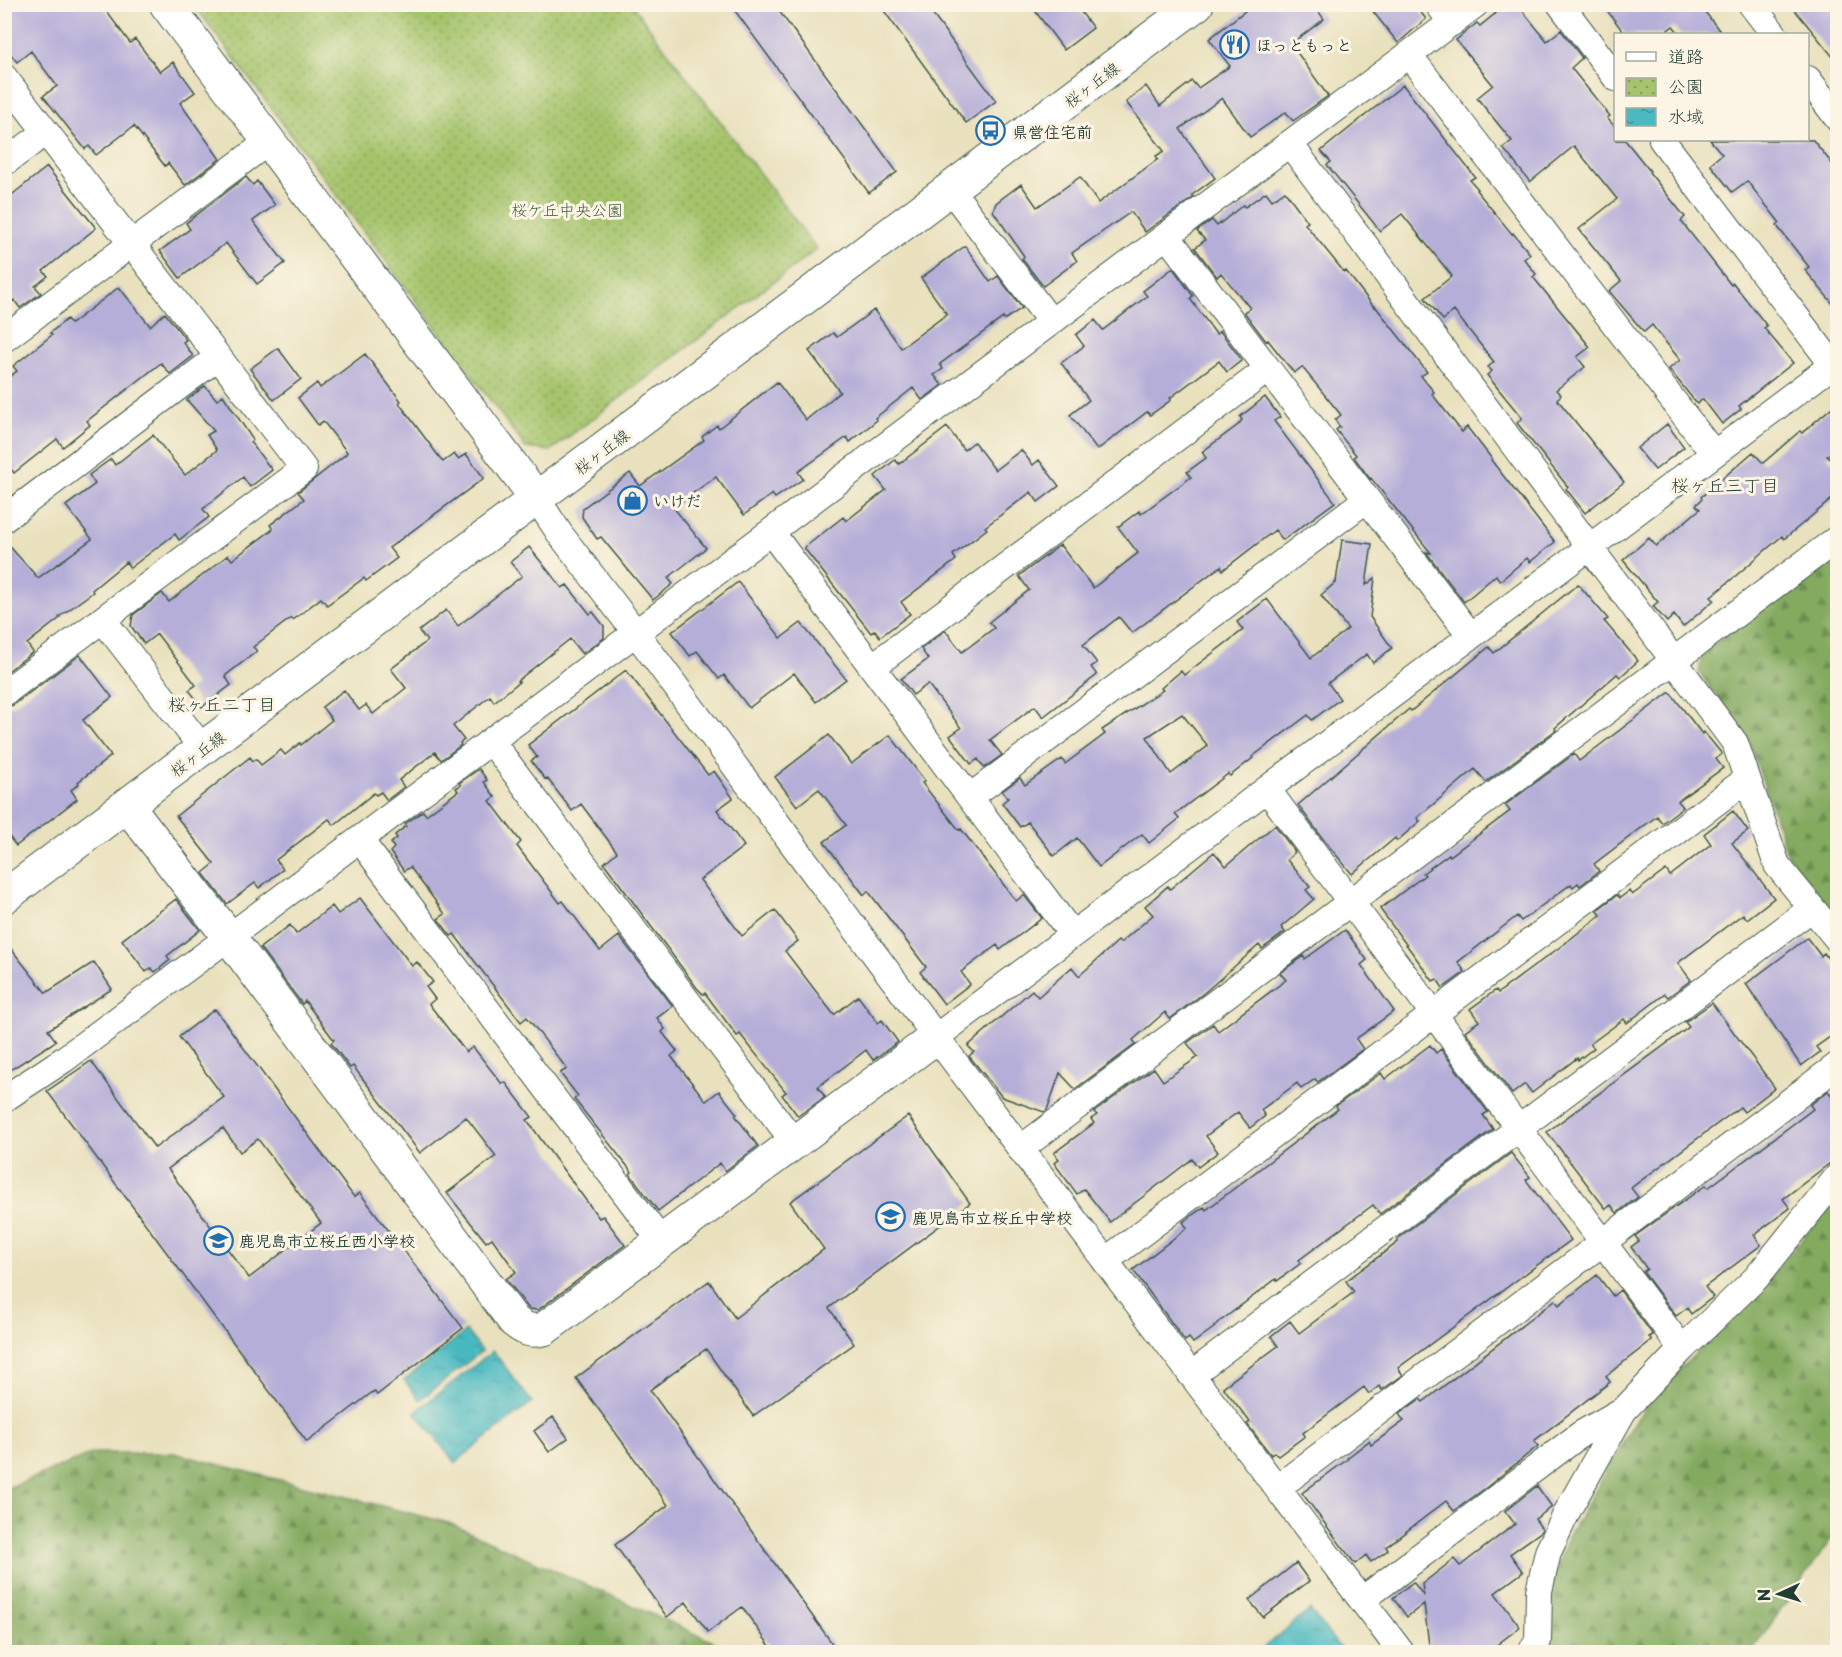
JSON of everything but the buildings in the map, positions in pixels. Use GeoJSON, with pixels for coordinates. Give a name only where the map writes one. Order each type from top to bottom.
{"type":"FeatureCollection","features":[{"type":"Feature","properties":{"kind":"street"},"geometry":{"type":"LineString","coordinates":[[165,4],[537,499],[560,534],[936,1037],[1401,1653]]}},
{"type":"Feature","properties":{"kind":"street","name":"桜ヶ丘線"},"geometry":{"type":"LineString","coordinates":[[4,897],[1197,4]]}},
{"type":"Feature","properties":{"kind":"street"},"geometry":{"type":"LineString","coordinates":[[4,1099],[63,1060],[229,938],[1290,144],[1408,55],[1445,14],[1476,4]]}},
{"type":"Feature","properties":{"kind":"street"},"geometry":{"type":"LineString","coordinates":[[1560,4],[1614,75]]}},
{"type":"Feature","properties":{"kind":"street"},"geometry":{"type":"LineString","coordinates":[[1751,4],[1773,33]]}},
{"type":"Feature","properties":{"kind":"street"},"geometry":{"type":"LineString","coordinates":[[1408,55],[1714,454]]}},
{"type":"Feature","properties":{"kind":"street"},"geometry":{"type":"LineString","coordinates":[[4,77],[304,469],[4,693]]}},
{"type":"Feature","properties":{"kind":"street"},"geometry":{"type":"LineString","coordinates":[[1809,80],[1838,118]]}},
{"type":"Feature","properties":{"kind":"street"},"geometry":{"type":"LineString","coordinates":[[4,163],[46,132]]}},
{"type":"Feature","properties":{"kind":"street"},"geometry":{"type":"LineString","coordinates":[[127,805],[229,938],[514,1321],[522,1328],[532,1331],[544,1329],[1835,363],[1663,141]]}},
{"type":"Feature","properties":{"kind":"street"},"geometry":{"type":"LineString","coordinates":[[4,339],[268,142]]}},
{"type":"Feature","properties":{"kind":"street"},"geometry":{"type":"LineString","coordinates":[[1290,144],[1735,743],[1777,866],[1838,940]]}},
{"type":"Feature","properties":{"kind":"street"},"geometry":{"type":"LineString","coordinates":[[951,190],[1051,322]]}},
{"type":"Feature","properties":{"kind":"street"},"geometry":{"type":"LineString","coordinates":[[1167,236],[1471,636]]}},
{"type":"Feature","properties":{"kind":"street"},"geometry":{"type":"LineString","coordinates":[[4,519],[218,357]]}},
{"type":"Feature","properties":{"kind":"street"},"geometry":{"type":"LineString","coordinates":[[872,667],[1268,369]]}},
{"type":"Feature","properties":{"kind":"street"},"geometry":{"type":"LineString","coordinates":[[970,797],[1367,499]]}},
{"type":"Feature","properties":{"kind":"street"},"geometry":{"type":"LineString","coordinates":[[771,532],[1072,934]]}},
{"type":"Feature","properties":{"kind":"street"},"geometry":{"type":"LineString","coordinates":[[1020,1149],[1838,538]]}},
{"type":"Feature","properties":{"kind":"street"},"geometry":{"type":"LineString","coordinates":[[103,620],[203,749]]}},
{"type":"Feature","properties":{"kind":"street"},"geometry":{"type":"LineString","coordinates":[[491,741],[794,1142]]}},
{"type":"Feature","properties":{"kind":"street"},"geometry":{"type":"LineString","coordinates":[[1105,1262],[1747,779]]}},
{"type":"Feature","properties":{"kind":"street"},"geometry":{"type":"LineString","coordinates":[[1267,789],[1682,1349]]}},
{"type":"Feature","properties":{"kind":"street"},"geometry":{"type":"LineString","coordinates":[[360,840],[662,1241]]}},
{"type":"Feature","properties":{"kind":"street"},"geometry":{"type":"LineString","coordinates":[[1191,1375],[1812,908]]}},
{"type":"Feature","properties":{"kind":"street"},"geometry":{"type":"LineString","coordinates":[[1277,1488],[1838,1065]]}},
{"type":"Feature","properties":{"kind":"street"},"geometry":{"type":"LineString","coordinates":[[1531,1653],[1538,1641],[1539,1591],[1548,1552],[1569,1508],[1624,1410],[1682,1349],[1756,1278],[1838,1176]]}},
{"type":"Feature","properties":{"kind":"street"},"geometry":{"type":"LineString","coordinates":[[1362,1600],[1581,1434],[1624,1410]]}},
{"type":"Feature","properties":{"kind":"green space","name":"桜ケ丘中央公園"},"geometry":{"type":"Polygon","coordinates":[[[194,5],[632,5],[817,249],[550,451],[526,448],[194,5]]]}},
{"type":"Feature","properties":{"kind":"green space"},"geometry":{"type":"Polygon","coordinates":[[[1837,553],[1837,917],[1788,856],[1747,735],[1699,673],[1702,653],[1837,553]]]}},
{"type":"Feature","properties":{"kind":"green space"},"geometry":{"type":"Polygon","coordinates":[[[1837,1197],[1837,1531],[1751,1652],[1550,1652],[1548,1588],[1568,1537],[1631,1428],[1656,1392],[1749,1302],[1837,1197]]]}},
{"type":"Feature","properties":{"kind":"green space"},"geometry":{"type":"Polygon","coordinates":[[[94,1453],[174,1453],[449,1523],[736,1652],[5,1652],[5,1489],[94,1453]]]}},
{"type":"Feature","properties":{"kind":"water"},"geometry":{"type":"Polygon","coordinates":[[[466,1331],[482,1351],[420,1400],[404,1380],[466,1331]]]}},
{"type":"Feature","properties":{"kind":"water"},"geometry":{"type":"Polygon","coordinates":[[[493,1351],[532,1402],[455,1463],[415,1412],[493,1351]]]}},
{"type":"Feature","properties":{"kind":"water"},"geometry":{"type":"Polygon","coordinates":[[[1310,1610],[1343,1652],[1268,1652],[1264,1647],[1310,1610]]]}},
{"type":"Feature","properties":{"kind":"place","name":"ほっともっと"},"geometry":{"type":"Point","coordinates":[1235,44]}},
{"type":"Feature","properties":{"kind":"place","name":"県営住宅前"},"geometry":{"type":"Point","coordinates":[991,131]}},
{"type":"Feature","properties":{"kind":"place","name":"いけだ"},"geometry":{"type":"Point","coordinates":[632,500]}},
{"type":"Feature","properties":{"kind":"place","name":"鹿児島市立桜丘中学校"},"geometry":{"type":"Point","coordinates":[891,1217]}},
{"type":"Feature","properties":{"kind":"place","name":"鹿児島市立桜丘西小学校"},"geometry":{"type":"Point","coordinates":[218,1240]}},
{"type":"Feature","properties":{"kind":"district","name":"桜ヶ丘三丁目"},"geometry":{"type":"Point","coordinates":[1725,484]}},
{"type":"Feature","properties":{"kind":"district","name":"桜ヶ丘二丁目"},"geometry":{"type":"Point","coordinates":[222,703]}}]}
